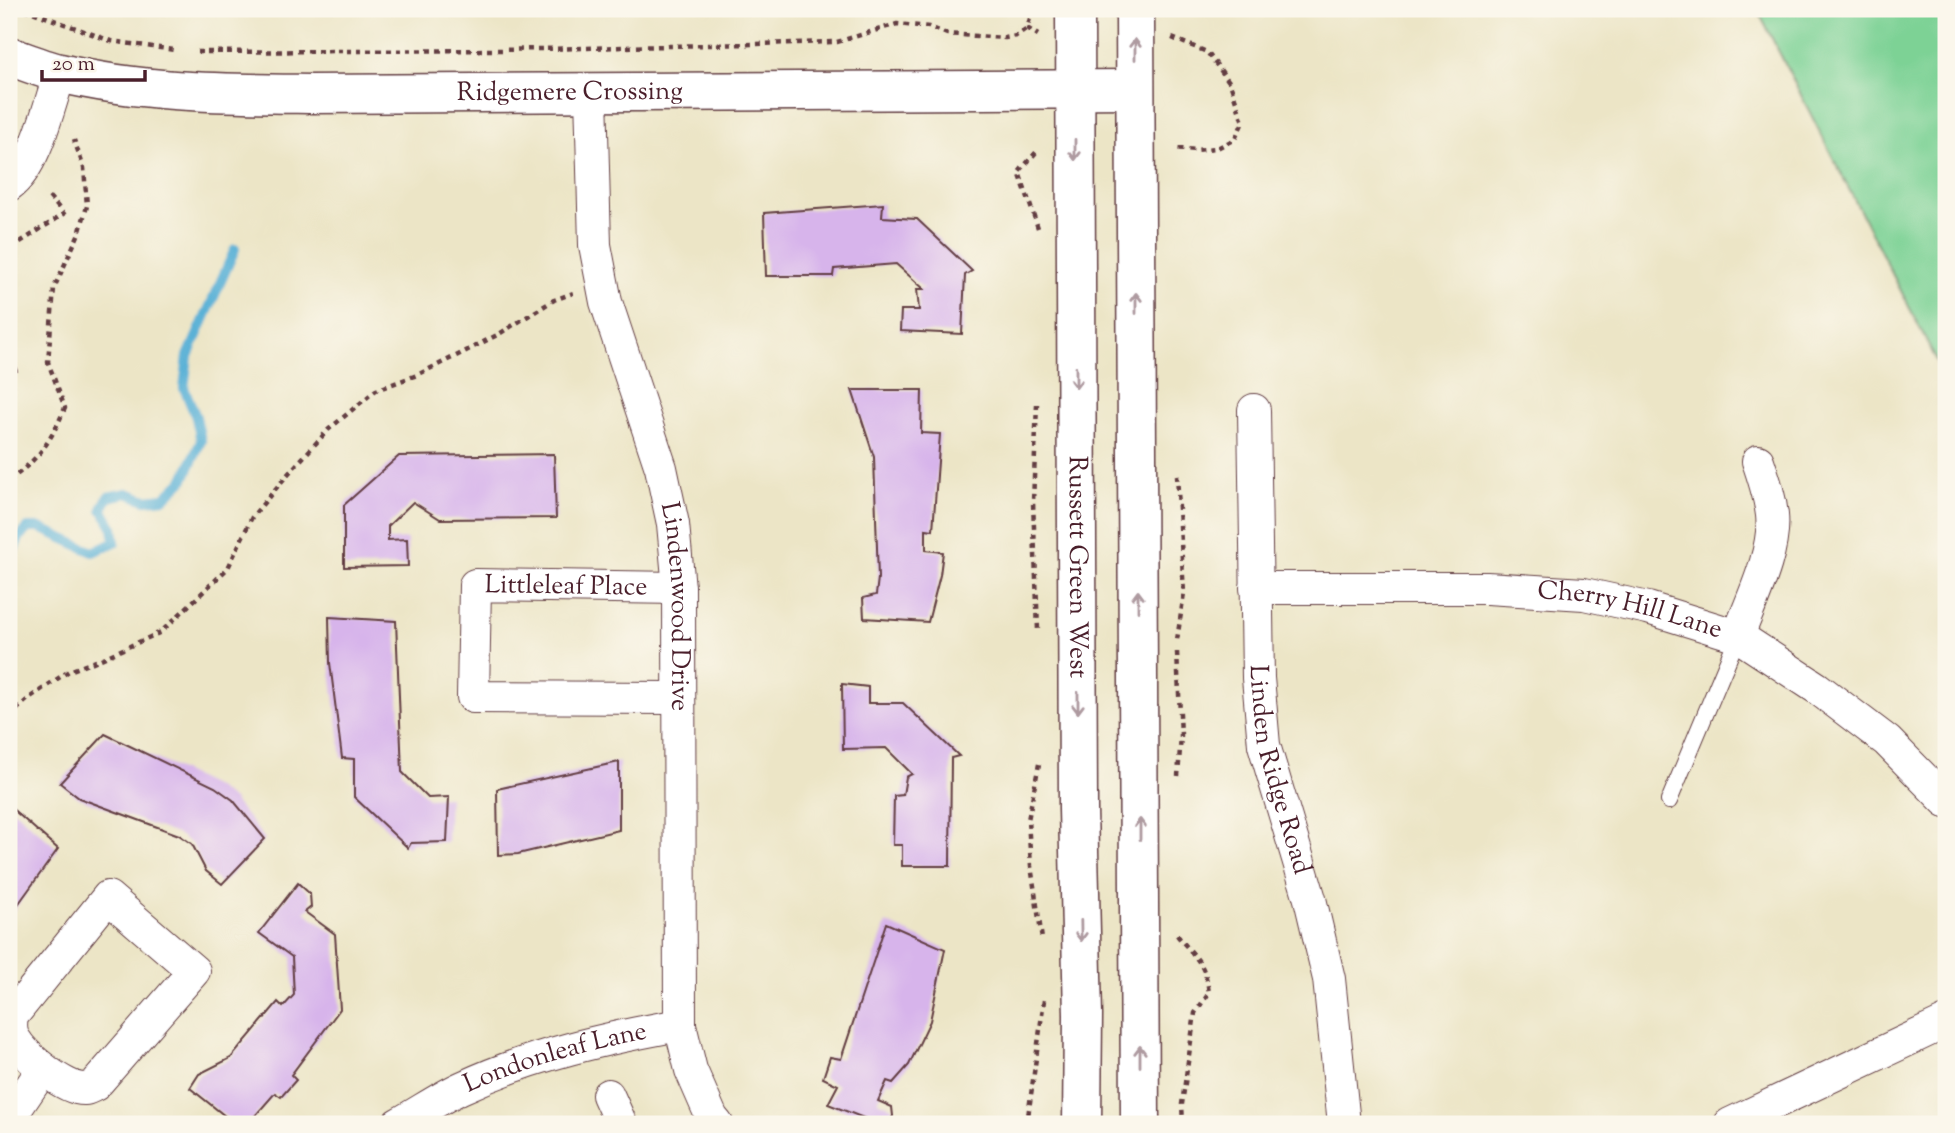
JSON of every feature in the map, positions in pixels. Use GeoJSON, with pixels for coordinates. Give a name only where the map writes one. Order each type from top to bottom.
{"type":"FeatureCollection","features":[{"type":"Feature","properties":{"kind":"street","name":"Russett Green West"},"geometry":{"type":"LineString","coordinates":[[1074,9],[1082,1124]]}},
{"type":"Feature","properties":{"kind":"street"},"geometry":{"type":"LineString","coordinates":[[1135,9],[1140,1124]]}},
{"type":"Feature","properties":{"kind":"street","name":"Ridgemere Crossing"},"geometry":{"type":"LineString","coordinates":[[9,56],[60,73],[145,88],[231,93],[1135,89]]}},
{"type":"Feature","properties":{"kind":"street"},"geometry":{"type":"LineString","coordinates":[[9,185],[19,178],[33,150],[60,73]]}},
{"type":"Feature","properties":{"kind":"street","name":"Lindenwood Drive"},"geometry":{"type":"LineString","coordinates":[[591,93],[595,245],[606,302],[661,468],[673,524],[679,588],[680,1025],[691,1070],[717,1124]]}},
{"type":"Feature","properties":{"kind":"street","name":"Linden Ridge Road"},"geometry":{"type":"LineString","coordinates":[[1254,410],[1258,678],[1264,745],[1310,899],[1329,979],[1345,1124]]}},
{"type":"Feature","properties":{"kind":"street"},"geometry":{"type":"LineString","coordinates":[[1738,636],[1769,552],[1772,517],[1758,461]]}},
{"type":"Feature","properties":{"kind":"street","name":"Littleleaf Place"},"geometry":{"type":"LineString","coordinates":[[678,698],[473,697],[475,585],[679,588]]}},
{"type":"Feature","properties":{"kind":"street","name":"Cherry Hill Lane"},"geometry":{"type":"LineString","coordinates":[[1256,588],[1487,588],[1584,594],[1648,608],[1738,636],[1816,688],[1887,741],[1946,801]]}},
{"type":"Feature","properties":{"kind":"street"},"geometry":{"type":"LineString","coordinates":[[108,897],[194,971],[95,1085],[84,1089],[70,1085],[43,1069],[14,1038],[12,1016],[108,897]]}},
{"type":"Feature","properties":{"kind":"street"},"geometry":{"type":"LineString","coordinates":[[1730,1124],[1946,1022]]}},
{"type":"Feature","properties":{"kind":"street","name":"Londonleaf Lane"},"geometry":{"type":"LineString","coordinates":[[398,1124],[463,1087],[556,1052],[680,1025]]}},
{"type":"Feature","properties":{"kind":"street"},"geometry":{"type":"LineString","coordinates":[[9,1119],[43,1069]]}},
{"type":"Feature","properties":{"kind":"street"},"geometry":{"type":"LineString","coordinates":[[608,1095],[621,1124]]}},
{"type":"Feature","properties":{"kind":"lane"},"geometry":{"type":"LineString","coordinates":[[1670,802],[1738,636]]}},
{"type":"Feature","properties":{"kind":"path"},"geometry":{"type":"LineString","coordinates":[[24,9],[111,41],[182,51]]}},
{"type":"Feature","properties":{"kind":"path"},"geometry":{"type":"LineString","coordinates":[[194,52],[499,50],[837,42],[897,24],[929,27],[947,34],[1005,38],[1016,36],[1027,28],[1033,9]]}},
{"type":"Feature","properties":{"kind":"path"},"geometry":{"type":"LineString","coordinates":[[1027,28],[1041,37]]}},
{"type":"Feature","properties":{"kind":"path"},"geometry":{"type":"LineString","coordinates":[[1171,38],[1207,52],[1230,83],[1243,122],[1235,139],[1217,148],[1196,150],[1174,146],[1174,158]]}},
{"type":"Feature","properties":{"kind":"path"},"geometry":{"type":"LineString","coordinates":[[9,481],[35,460],[52,437],[65,408],[48,362],[54,288],[80,231],[87,206],[85,169],[73,137],[68,149]]}},
{"type":"Feature","properties":{"kind":"path"},"geometry":{"type":"LineString","coordinates":[[1038,229],[1019,172],[1041,146]]}},
{"type":"Feature","properties":{"kind":"path"},"geometry":{"type":"LineString","coordinates":[[9,257],[10,248],[64,214],[45,194],[51,183]]}},
{"type":"Feature","properties":{"kind":"path"},"geometry":{"type":"LineString","coordinates":[[9,717],[29,698],[69,671],[161,632],[228,568],[252,517],[288,474],[328,430],[376,390],[460,354],[554,300],[603,283]]}},
{"type":"Feature","properties":{"kind":"path"},"geometry":{"type":"LineString","coordinates":[[1038,633],[1033,502],[1034,444],[1039,394]]}},
{"type":"Feature","properties":{"kind":"path"},"geometry":{"type":"LineString","coordinates":[[1176,464],[1184,593],[1177,640],[1181,735],[1177,784]]}},
{"type":"Feature","properties":{"kind":"path"},"geometry":{"type":"LineString","coordinates":[[1039,755],[1028,820],[1042,946]]}},
{"type":"Feature","properties":{"kind":"path"},"geometry":{"type":"LineString","coordinates":[[1174,924],[1177,936],[1196,955],[1207,975],[1209,993],[1195,1013],[1181,1104],[1183,1124]]}},
{"type":"Feature","properties":{"kind":"path"},"geometry":{"type":"LineString","coordinates":[[1027,1124],[1045,990]]}},
{"type":"Feature","properties":{"kind":"green space"},"geometry":{"type":"Polygon","coordinates":[[[1757,9],[1946,9],[1946,379],[1757,9]]]}},
{"type":"Feature","properties":{"kind":"building"},"geometry":{"type":"Polygon","coordinates":[[[883,204],[882,217],[917,219],[972,271],[965,275],[962,334],[900,331],[901,310],[919,310],[917,289],[924,289],[896,264],[834,269],[833,276],[766,276],[764,213],[883,204]]]}},
{"type":"Feature","properties":{"kind":"building"},"geometry":{"type":"Polygon","coordinates":[[[9,349],[17,371],[10,374],[14,385],[9,387],[9,349]]]}},
{"type":"Feature","properties":{"kind":"building"},"geometry":{"type":"Polygon","coordinates":[[[852,390],[922,390],[921,433],[940,434],[933,530],[926,529],[926,550],[943,552],[928,622],[864,618],[863,598],[876,595],[878,578],[874,457],[852,390]]]}},
{"type":"Feature","properties":{"kind":"building"},"geometry":{"type":"Polygon","coordinates":[[[554,454],[556,518],[440,519],[413,502],[388,526],[388,540],[407,539],[408,566],[344,567],[344,505],[399,456],[554,454]]]}},
{"type":"Feature","properties":{"kind":"building"},"geometry":{"type":"Polygon","coordinates":[[[329,617],[396,621],[402,772],[428,798],[449,797],[447,842],[411,843],[408,848],[354,797],[354,759],[342,758],[330,663],[329,617]]]}},
{"type":"Feature","properties":{"kind":"building"},"geometry":{"type":"Polygon","coordinates":[[[842,684],[868,687],[868,703],[903,703],[959,756],[951,758],[950,866],[902,866],[902,845],[893,845],[894,796],[903,795],[906,777],[912,774],[886,748],[843,749],[842,684]]]}},
{"type":"Feature","properties":{"kind":"building"},"geometry":{"type":"Polygon","coordinates":[[[105,734],[215,787],[233,800],[265,839],[222,884],[206,871],[192,844],[179,835],[79,798],[60,783],[105,734]]]}},
{"type":"Feature","properties":{"kind":"building"},"geometry":{"type":"Polygon","coordinates":[[[619,762],[619,830],[518,854],[498,855],[497,789],[619,762]]]}},
{"type":"Feature","properties":{"kind":"building"},"geometry":{"type":"Polygon","coordinates":[[[9,806],[58,849],[9,917],[9,806]]]}},
{"type":"Feature","properties":{"kind":"building"},"geometry":{"type":"Polygon","coordinates":[[[298,883],[310,894],[311,907],[305,912],[335,934],[340,1009],[291,1075],[296,1080],[281,1097],[275,1093],[248,1124],[235,1124],[190,1088],[199,1074],[231,1058],[278,1002],[283,1007],[294,995],[292,957],[259,933],[298,883]]]}},
{"type":"Feature","properties":{"kind":"building"},"geometry":{"type":"Polygon","coordinates":[[[886,923],[945,949],[930,1021],[909,1065],[893,1083],[887,1081],[878,1101],[892,1107],[893,1116],[889,1124],[867,1124],[869,1120],[828,1104],[838,1085],[823,1078],[830,1057],[841,1059],[886,923]]]}},
{"type":"Feature","properties":{"kind":"waterway"},"geometry":{"type":"LineString","coordinates":[[9,562],[19,538],[28,528],[40,528],[93,552],[115,542],[113,528],[102,509],[108,497],[127,493],[146,500],[164,498],[184,479],[201,441],[196,417],[184,388],[188,356],[235,249]]}}]}
